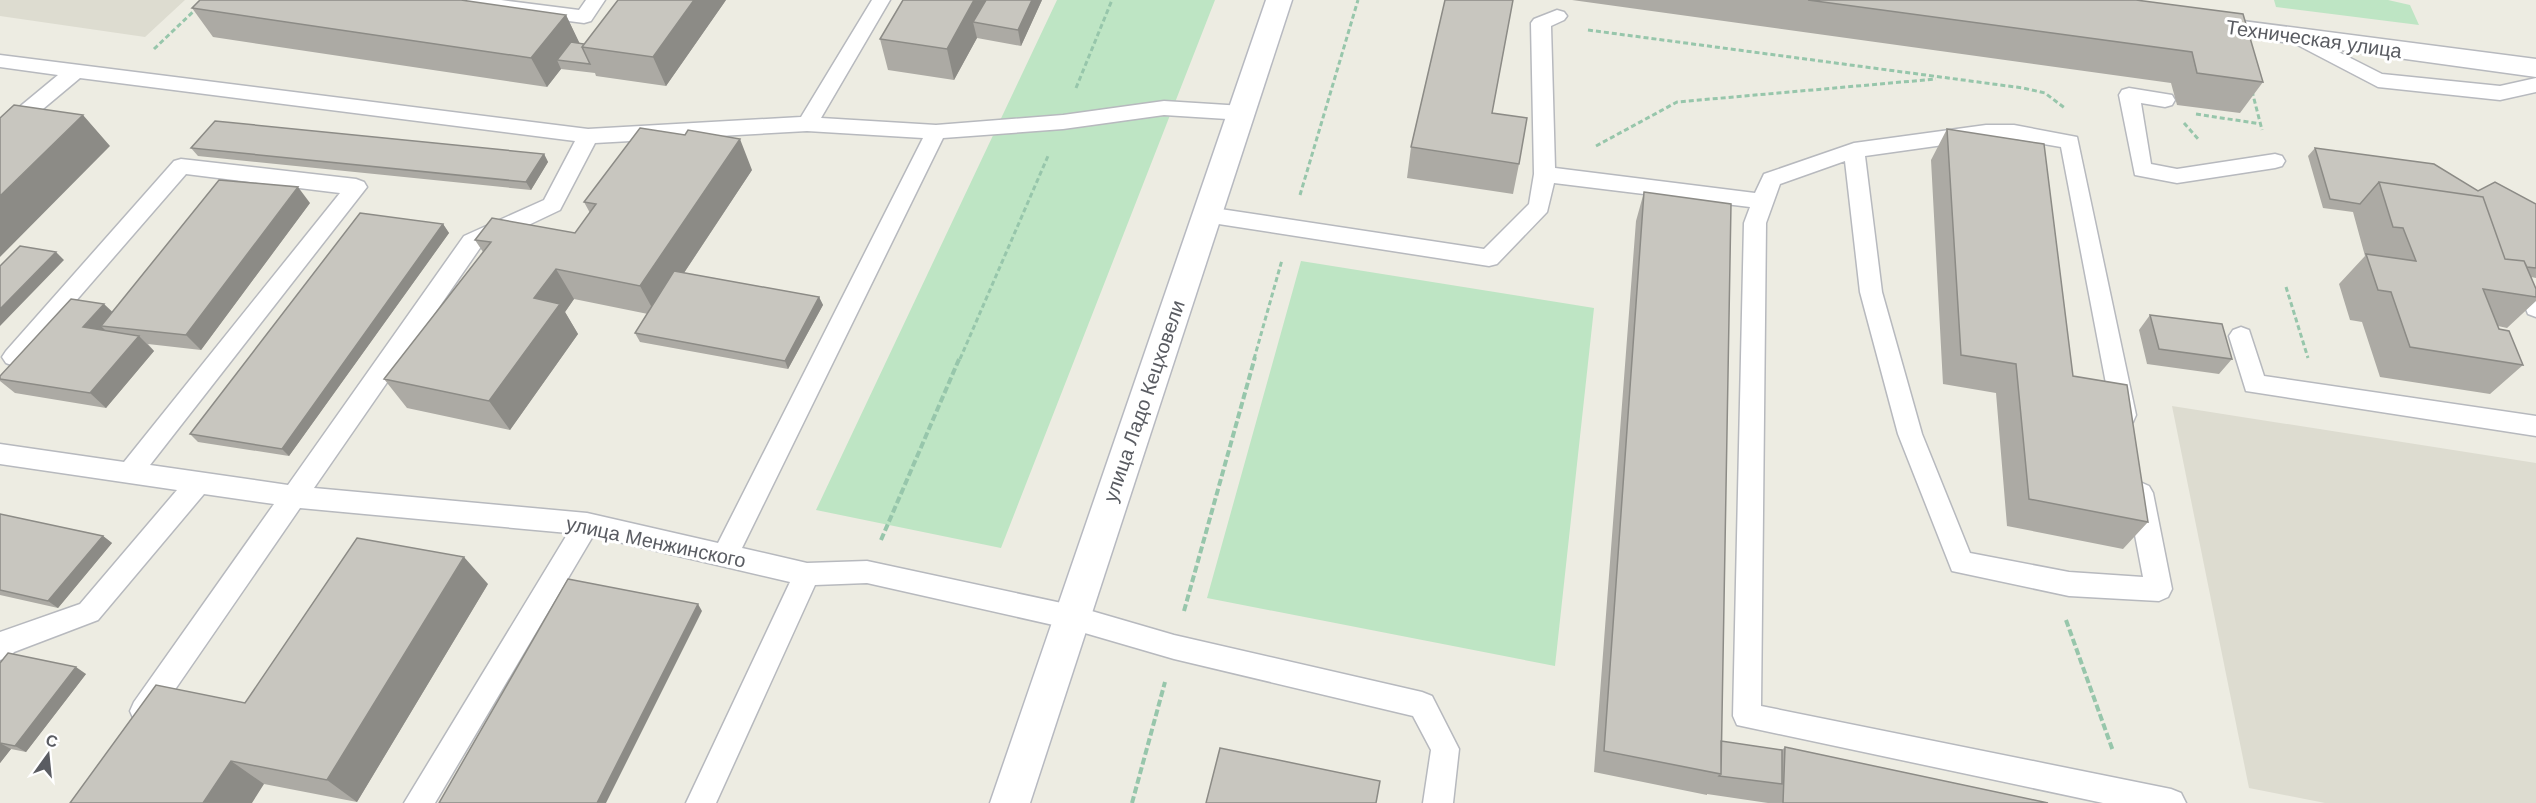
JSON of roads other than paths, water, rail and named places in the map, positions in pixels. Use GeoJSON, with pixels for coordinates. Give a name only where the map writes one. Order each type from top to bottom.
{"type":"FeatureCollection","features":[{"type":"Feature","properties":{"kind":"main road","name":"улица Ладо Кецховели"},"geometry":{"type":"LineString","coordinates":[[1010,803],[1279,0]]}},
{"type":"Feature","properties":{"kind":"main road","name":"Техническая улица"},"geometry":{"type":"LineString","coordinates":[[2180,21],[2536,68]]}},
{"type":"Feature","properties":{"kind":"lane"},"geometry":{"type":"LineString","coordinates":[[456,0],[584,17],[596,0]]}},
{"type":"Feature","properties":{"kind":"lane"},"geometry":{"type":"LineString","coordinates":[[807,124],[881,0]]}},
{"type":"Feature","properties":{"kind":"lane"},"geometry":{"type":"LineString","coordinates":[[1207,215],[1290,230],[1489,258],[1539,207],[1545,174],[1549,20]]}},
{"type":"Feature","properties":{"kind":"lane"},"geometry":{"type":"LineString","coordinates":[[2295,36],[2378,80],[2500,93],[2536,85]]}},
{"type":"Feature","properties":{"kind":"lane"},"geometry":{"type":"LineString","coordinates":[[0,62],[72,73],[588,136],[807,124],[936,132],[1063,122],[1164,108],[1243,113]]}},
{"type":"Feature","properties":{"kind":"lane"},"geometry":{"type":"LineString","coordinates":[[0,134],[72,73]]}},
{"type":"Feature","properties":{"kind":"lane"},"geometry":{"type":"LineString","coordinates":[[2165,100],[2129,95],[2142,170],[2177,176],[2276,161]]}},
{"type":"Feature","properties":{"kind":"lane"},"geometry":{"type":"LineString","coordinates":[[725,555],[936,132]]}},
{"type":"Feature","properties":{"kind":"lane"},"geometry":{"type":"LineString","coordinates":[[2130,440],[2070,142],[2013,132],[1986,132],[1854,150],[1771,178],[1755,223],[1747,716],[2171,803]]}},
{"type":"Feature","properties":{"kind":"lane"},"geometry":{"type":"LineString","coordinates":[[133,726],[297,497],[472,242],[552,205],[588,136]]}},
{"type":"Feature","properties":{"kind":"lane"},"geometry":{"type":"LineString","coordinates":[[1854,150],[1871,291],[1910,434],[1961,563],[2069,584],[2159,590],[2136,475]]}},
{"type":"Feature","properties":{"kind":"lane"},"geometry":{"type":"LineString","coordinates":[[14,357],[181,166],[356,187],[129,474]]}},
{"type":"Feature","properties":{"kind":"lane"},"geometry":{"type":"LineString","coordinates":[[1545,174],[1762,201]]}},
{"type":"Feature","properties":{"kind":"lane"},"geometry":{"type":"LineString","coordinates":[[2536,298],[2532,297],[2536,308]]}},
{"type":"Feature","properties":{"kind":"lane"},"geometry":{"type":"LineString","coordinates":[[2241,336],[2254,384],[2536,426]]}},
{"type":"Feature","properties":{"kind":"lane","name":"улица Менжинского"},"geometry":{"type":"LineString","coordinates":[[2,457],[297,497],[587,524],[807,574],[867,572],[1071,617],[1174,646],[1422,705],[1445,749],[1438,803]]}},
{"type":"Feature","properties":{"kind":"lane"},"geometry":{"type":"LineString","coordinates":[[0,648],[4,643],[89,612],[198,483]]}},
{"type":"Feature","properties":{"kind":"lane"},"geometry":{"type":"LineString","coordinates":[[419,803],[587,524]]}},
{"type":"Feature","properties":{"kind":"lane"},"geometry":{"type":"LineString","coordinates":[[702,803],[807,574]]}}]}
